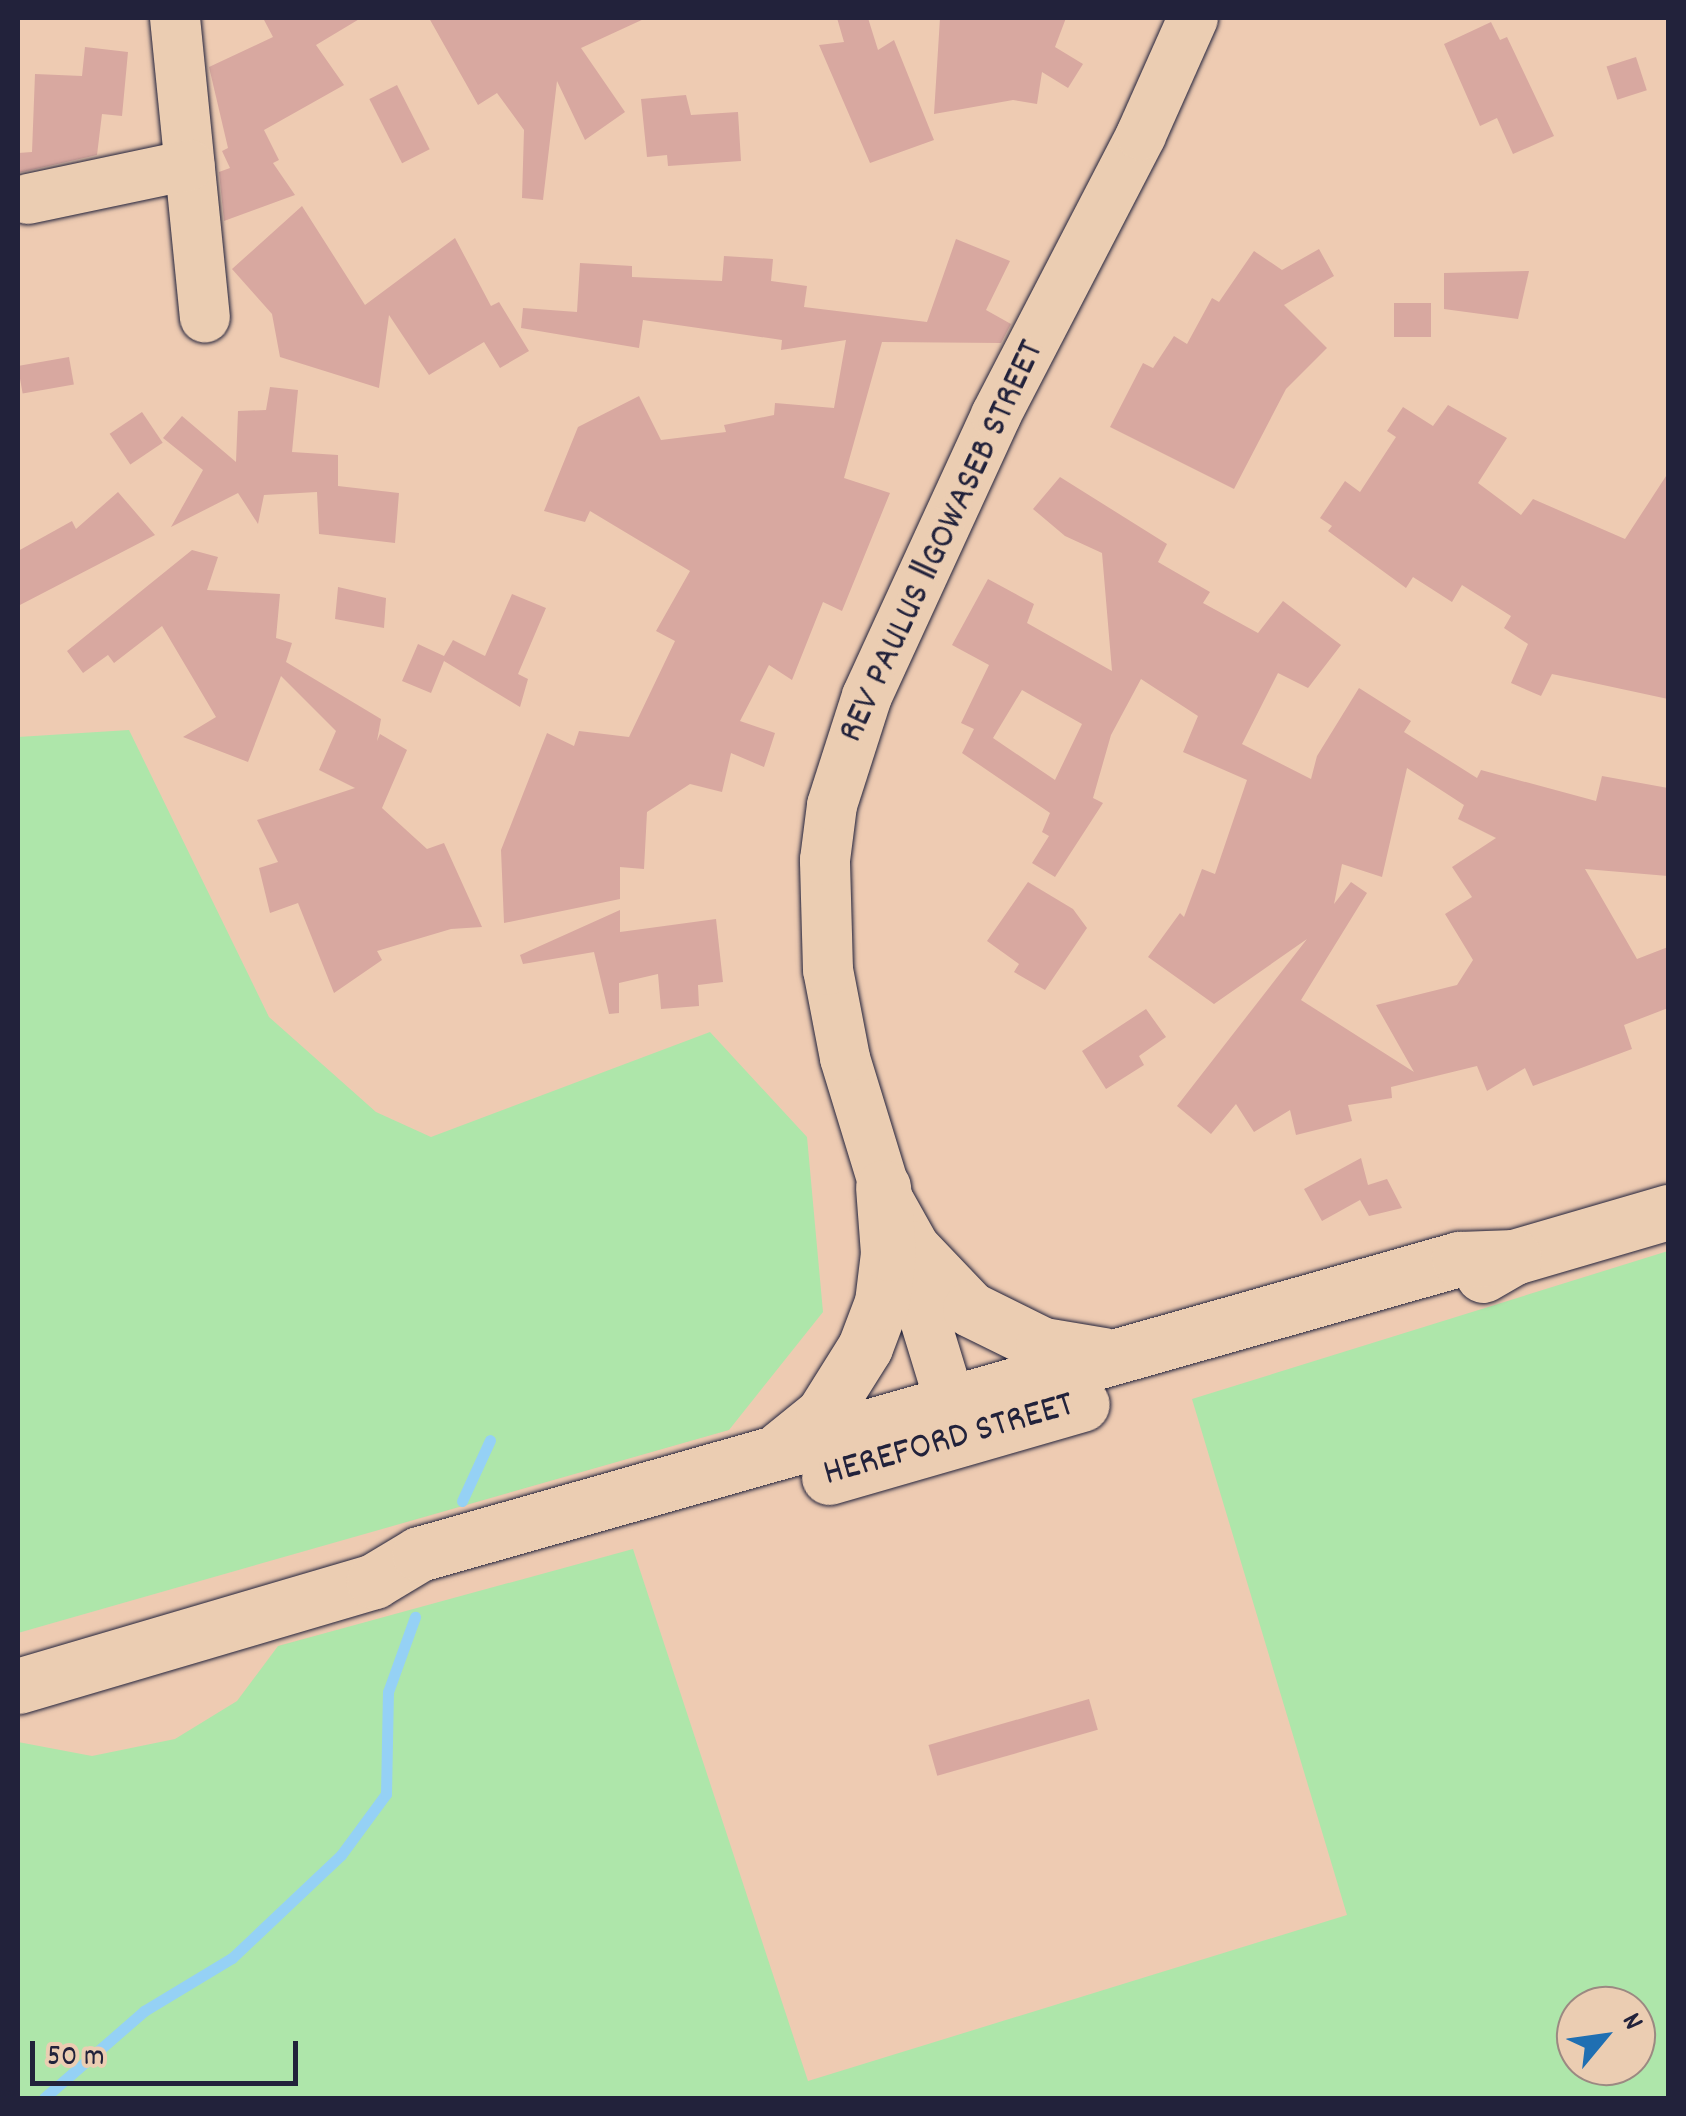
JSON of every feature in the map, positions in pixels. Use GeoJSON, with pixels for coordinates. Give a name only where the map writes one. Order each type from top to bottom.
{"type":"FeatureCollection","features":[{"type":"Feature","properties":{"kind":"main road"},"geometry":{"type":"LineString","coordinates":[[886,1196],[912,1248],[970,1310],[1043,1345],[1122,1356]]}},
{"type":"Feature","properties":{"kind":"main road"},"geometry":{"type":"LineString","coordinates":[[762,1460],[823,1414],[865,1347],[882,1302],[888,1254],[886,1196]]}},
{"type":"Feature","properties":{"kind":"main road","name":"HEREFORD STREET"},"geometry":{"type":"LineString","coordinates":[[374,1582],[430,1582],[955,1422],[1467,1283],[1514,1257],[1668,1212]]}},
{"type":"Feature","properties":{"kind":"main road","name":"HEREFORD STREET"},"geometry":{"type":"LineString","coordinates":[[18,1686],[374,1582],[420,1554],[762,1460],[955,1422],[1122,1356],[1459,1259],[1514,1257]]}},
{"type":"Feature","properties":{"kind":"street"},"geometry":{"type":"LineString","coordinates":[[175,18],[204,317]]}},
{"type":"Feature","properties":{"kind":"street","name":"REV PAULUS ǁGOWASEB STREET"},"geometry":{"type":"LineString","coordinates":[[955,1422],[886,1196],[828,970],[824,860],[844,758],[996,415],[1141,135],[1193,18]]}},
{"type":"Feature","properties":{"kind":"street"},"geometry":{"type":"LineString","coordinates":[[28,199],[189,166]]}},
{"type":"Feature","properties":{"kind":"green space"},"geometry":{"type":"Polygon","coordinates":[[[129,730],[269,1017],[376,1112],[431,1137],[710,1032],[807,1137],[823,1312],[729,1430],[18,1633],[18,737],[129,730]]]}},
{"type":"Feature","properties":{"kind":"green space"},"geometry":{"type":"Polygon","coordinates":[[[1668,1251],[1668,2098],[18,2098],[18,1742],[92,1756],[175,1739],[237,1701],[278,1646],[633,1549],[808,2081],[1347,1915],[1192,1399],[1668,1251]]]}},
{"type":"Feature","properties":{"kind":"building"},"geometry":{"type":"Polygon","coordinates":[[[263,18],[361,18],[316,45],[344,85],[264,130],[279,160],[273,163],[295,195],[224,221],[219,172],[230,168],[222,151],[228,148],[209,67],[273,37],[263,18]]]}},
{"type":"Feature","properties":{"kind":"building"},"geometry":{"type":"Polygon","coordinates":[[[429,18],[646,18],[581,48],[625,112],[585,140],[557,81],[543,200],[522,198],[524,130],[497,93],[478,105],[429,18]]]}},
{"type":"Feature","properties":{"kind":"building"},"geometry":{"type":"Polygon","coordinates":[[[837,18],[868,18],[878,50],[894,40],[934,140],[870,163],[819,45],[844,42],[837,18]]]}},
{"type":"Feature","properties":{"kind":"building"},"geometry":{"type":"Polygon","coordinates":[[[940,18],[1066,18],[1055,47],[1083,64],[1068,88],[1042,72],[1037,104],[1013,100],[934,114],[940,18]]]}},
{"type":"Feature","properties":{"kind":"building"},"geometry":{"type":"Polygon","coordinates":[[[1491,22],[1500,40],[1507,37],[1554,136],[1513,154],[1497,118],[1480,126],[1444,44],[1491,22]]]}},
{"type":"Feature","properties":{"kind":"building"},"geometry":{"type":"Polygon","coordinates":[[[85,47],[128,52],[122,116],[102,114],[97,155],[18,173],[18,153],[32,152],[35,74],[82,76],[85,47]]]}},
{"type":"Feature","properties":{"kind":"building"},"geometry":{"type":"Polygon","coordinates":[[[1636,57],[1647,90],[1617,100],[1607,67],[1636,57]]]}},
{"type":"Feature","properties":{"kind":"building"},"geometry":{"type":"Polygon","coordinates":[[[397,85],[430,149],[402,163],[369,99],[397,85]]]}},
{"type":"Feature","properties":{"kind":"building"},"geometry":{"type":"Polygon","coordinates":[[[686,95],[691,115],[738,112],[741,161],[668,166],[667,155],[647,157],[641,99],[686,95]]]}},
{"type":"Feature","properties":{"kind":"building"},"geometry":{"type":"Polygon","coordinates":[[[302,206],[365,305],[455,238],[491,306],[499,302],[529,351],[500,368],[484,342],[429,375],[389,315],[379,388],[280,357],[272,314],[232,269],[302,206]]]}},
{"type":"Feature","properties":{"kind":"building"},"geometry":{"type":"Polygon","coordinates":[[[956,239],[1010,261],[986,310],[1011,324],[1001,343],[882,342],[844,478],[890,493],[842,611],[823,602],[792,680],[769,665],[740,721],[775,733],[764,767],[731,753],[722,792],[690,784],[647,812],[644,869],[620,867],[620,899],[504,923],[501,850],[547,733],[574,746],[579,731],[629,737],[675,641],[656,631],[690,571],[590,511],[585,522],[544,511],[578,427],[639,396],[661,440],[726,432],[724,425],[774,415],[775,403],[834,408],[846,340],[781,350],[782,340],[643,320],[639,348],[521,328],[523,308],[577,312],[580,263],[632,266],[632,277],[722,281],[724,256],[773,259],[771,281],[807,286],[804,307],[927,322],[956,239]]]}},
{"type":"Feature","properties":{"kind":"building"},"geometry":{"type":"Polygon","coordinates":[[[1319,249],[1334,276],[1284,305],[1327,348],[1286,389],[1234,489],[1110,427],[1143,363],[1153,368],[1174,336],[1187,344],[1212,298],[1219,302],[1254,251],[1282,270],[1319,249]]]}},
{"type":"Feature","properties":{"kind":"building"},"geometry":{"type":"Polygon","coordinates":[[[1529,271],[1518,319],[1444,309],[1444,273],[1529,271]]]}},
{"type":"Feature","properties":{"kind":"building"},"geometry":{"type":"Polygon","coordinates":[[[1394,303],[1431,303],[1431,337],[1394,337],[1394,303]]]}},
{"type":"Feature","properties":{"kind":"building"},"geometry":{"type":"Polygon","coordinates":[[[69,357],[74,385],[23,394],[18,366],[69,357]]]}},
{"type":"Feature","properties":{"kind":"building"},"geometry":{"type":"Polygon","coordinates":[[[270,387],[298,390],[292,452],[338,455],[338,486],[399,493],[395,543],[319,534],[317,492],[264,495],[258,524],[238,493],[171,527],[203,470],[163,438],[182,416],[236,462],[238,411],[266,410],[270,387]]]}},
{"type":"Feature","properties":{"kind":"building"},"geometry":{"type":"Polygon","coordinates":[[[1448,405],[1507,438],[1478,483],[1521,515],[1533,499],[1625,539],[1668,473],[1668,699],[1552,674],[1541,696],[1511,683],[1528,644],[1504,628],[1511,616],[1462,585],[1452,602],[1413,577],[1406,588],[1328,531],[1332,526],[1320,518],[1345,481],[1360,492],[1396,437],[1387,431],[1403,407],[1433,426],[1448,405]]]}},
{"type":"Feature","properties":{"kind":"building"},"geometry":{"type":"Polygon","coordinates":[[[142,412],[163,443],[130,464],[110,434],[142,412]]]}},
{"type":"Feature","properties":{"kind":"building"},"geometry":{"type":"Polygon","coordinates":[[[1060,477],[1167,544],[1158,562],[1210,592],[1203,603],[1258,633],[1283,601],[1341,645],[1308,688],[1278,673],[1242,744],[1311,779],[1317,756],[1359,688],[1411,721],[1404,732],[1477,778],[1481,770],[1596,801],[1602,776],[1668,788],[1668,876],[1585,869],[1637,959],[1668,947],[1668,1008],[1624,1025],[1632,1049],[1533,1086],[1525,1068],[1487,1091],[1477,1066],[1391,1087],[1392,1098],[1348,1105],[1352,1121],[1296,1135],[1290,1110],[1254,1132],[1236,1104],[1211,1134],[1177,1106],[1307,939],[1214,1004],[1148,957],[1180,913],[1184,917],[1202,869],[1215,874],[1247,780],[1183,752],[1198,716],[1141,679],[1111,735],[1093,798],[1103,803],[1055,877],[1032,863],[1049,836],[1042,832],[1050,813],[962,753],[974,729],[961,723],[989,665],[952,645],[988,579],[1034,604],[1027,623],[1112,671],[1102,553],[1065,536],[1033,509],[1060,477]],[[1022,690],[993,738],[1055,780],[1082,724],[1022,690]],[[1407,768],[1382,877],[1342,864],[1334,904],[1351,882],[1367,893],[1301,1000],[1414,1072],[1376,1005],[1457,985],[1473,960],[1445,914],[1472,897],[1452,867],[1496,838],[1458,819],[1464,805],[1407,768]]]}},
{"type":"Feature","properties":{"kind":"building"},"geometry":{"type":"Polygon","coordinates":[[[118,492],[155,535],[18,606],[18,551],[72,521],[76,529],[118,492]]]}},
{"type":"Feature","properties":{"kind":"building"},"geometry":{"type":"Polygon","coordinates":[[[192,550],[218,557],[207,590],[280,594],[276,638],[292,643],[286,662],[381,719],[377,741],[380,734],[407,750],[382,808],[427,849],[444,843],[482,927],[451,929],[377,951],[382,960],[334,993],[298,903],[270,913],[259,868],[278,862],[257,820],[355,788],[319,770],[336,731],[281,676],[248,762],[183,737],[216,717],[162,626],[114,663],[108,655],[83,673],[67,651],[192,550]]]}},
{"type":"Feature","properties":{"kind":"building"},"geometry":{"type":"Polygon","coordinates":[[[338,587],[386,598],[384,628],[335,619],[338,587]]]}},
{"type":"Feature","properties":{"kind":"building"},"geometry":{"type":"Polygon","coordinates":[[[512,594],[546,608],[518,674],[528,679],[520,707],[444,661],[431,693],[402,681],[418,644],[444,656],[453,640],[485,656],[512,594]]]}},
{"type":"Feature","properties":{"kind":"building"},"geometry":{"type":"Polygon","coordinates":[[[1028,882],[1073,909],[1087,928],[1045,990],[1014,972],[1019,964],[987,941],[1028,882]]]}},
{"type":"Feature","properties":{"kind":"building"},"geometry":{"type":"Polygon","coordinates":[[[620,910],[620,932],[716,919],[723,982],[698,985],[699,1006],[661,1009],[658,974],[619,983],[619,1013],[609,1014],[594,952],[523,964],[520,955],[620,910]]]}},
{"type":"Feature","properties":{"kind":"building"},"geometry":{"type":"Polygon","coordinates":[[[1146,1009],[1166,1037],[1139,1056],[1144,1065],[1106,1089],[1082,1051],[1146,1009]]]}},
{"type":"Feature","properties":{"kind":"building"},"geometry":{"type":"Polygon","coordinates":[[[1361,1158],[1368,1185],[1387,1179],[1402,1208],[1369,1216],[1360,1200],[1322,1221],[1304,1189],[1361,1158]]]}},
{"type":"Feature","properties":{"kind":"building"},"geometry":{"type":"Polygon","coordinates":[[[1089,1699],[1098,1730],[937,1776],[928,1745],[1089,1699]]]}},
{"type":"Feature","properties":{"kind":"waterway"},"geometry":{"type":"LineString","coordinates":[[462,1501],[490,1440]]}},
{"type":"Feature","properties":{"kind":"waterway"},"geometry":{"type":"LineString","coordinates":[[44,2098],[144,2011],[232,1958],[341,1855],[386,1794],[388,1692],[415,1617]]}}]}
